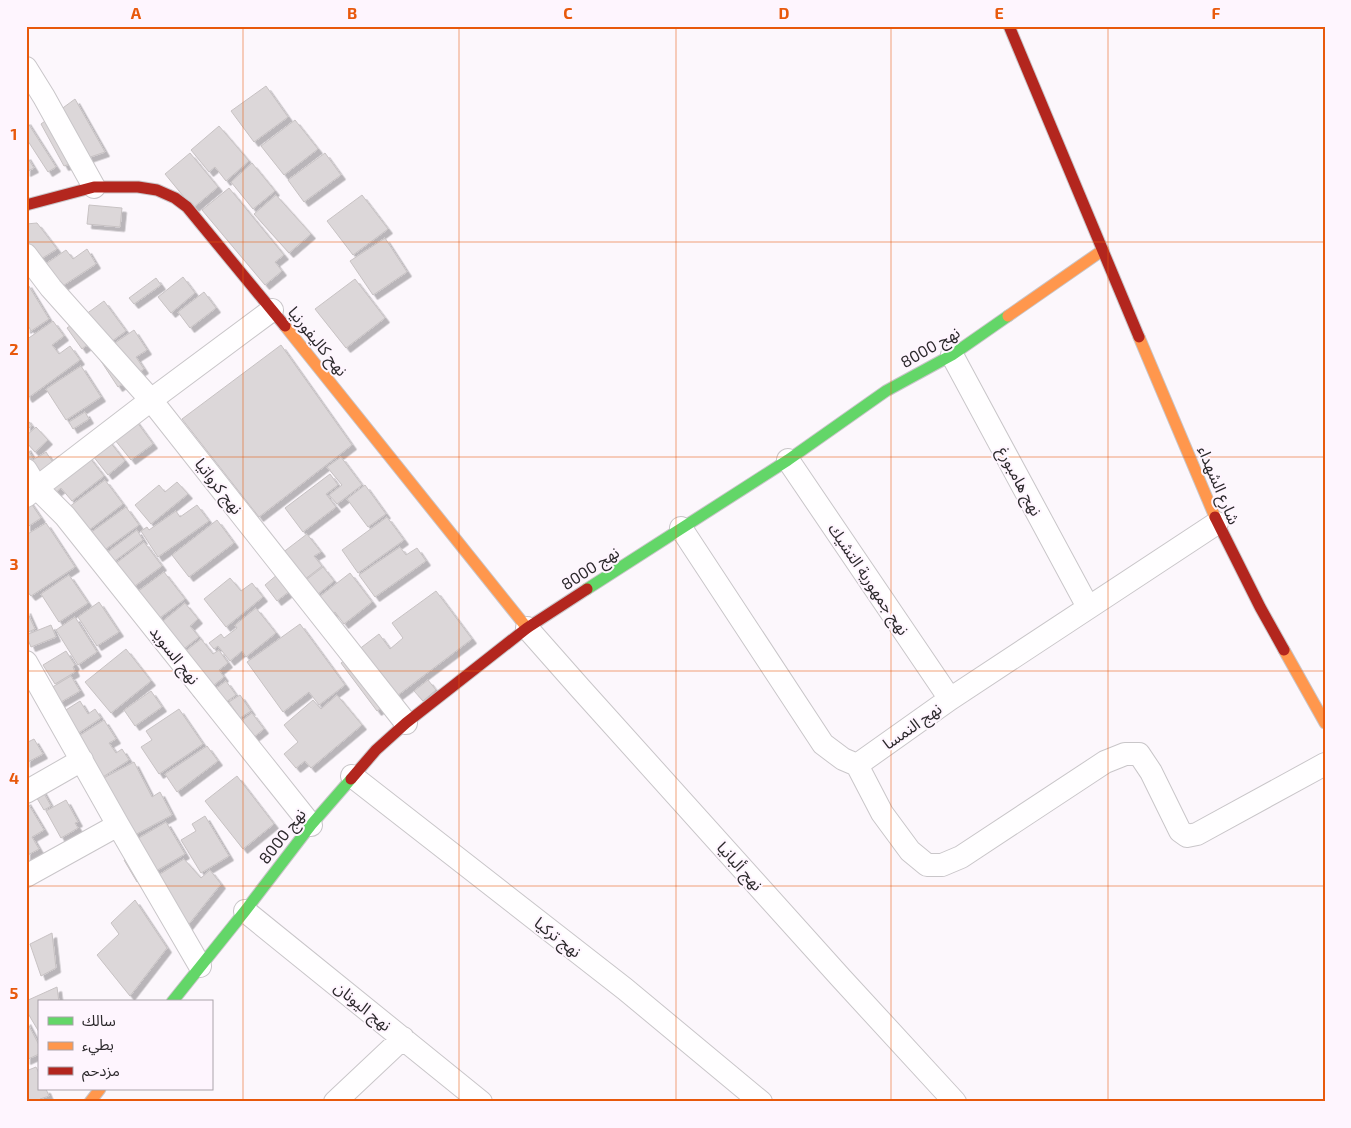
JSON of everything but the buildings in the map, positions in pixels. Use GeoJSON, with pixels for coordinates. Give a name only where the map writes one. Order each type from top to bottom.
{"type":"FeatureCollection","features":[{"type":"Feature","properties":{"kind":"street","name":"شارع الشهداء"},"geometry":{"type":"LineString","coordinates":[[1009,26],[1218,523],[1260,607],[1325,723]]}},
{"type":"Feature","properties":{"kind":"street"},"geometry":{"type":"LineString","coordinates":[[26,68],[94,186]]}},
{"type":"Feature","properties":{"kind":"street","name":"نهح كاليفورنيا"},"geometry":{"type":"LineString","coordinates":[[26,205],[94,186],[138,187],[157,190],[175,198],[187,207],[527,628]]}},
{"type":"Feature","properties":{"kind":"street","name":"نهج 8000"},"geometry":{"type":"LineString","coordinates":[[174,1000],[245,911],[310,825],[376,750],[406,723],[527,628],[788,460],[886,390],[952,355],[1102,250]]}},
{"type":"Feature","properties":{"kind":"street","name":"نهج كرواتيا"},"geometry":{"type":"LineString","coordinates":[[26,255],[51,288],[151,400],[406,723]]}},
{"type":"Feature","properties":{"kind":"street"},"geometry":{"type":"LineString","coordinates":[[30,484],[151,400],[272,310]]}},
{"type":"Feature","properties":{"kind":"street","name":"نهج هامبورغ"},"geometry":{"type":"LineString","coordinates":[[952,355],[1088,608]]}},
{"type":"Feature","properties":{"kind":"street","name":"نهج جمهورية التشيك"},"geometry":{"type":"LineString","coordinates":[[788,460],[950,699]]}},
{"type":"Feature","properties":{"kind":"street","name":"نهج السويد"},"geometry":{"type":"LineString","coordinates":[[30,484],[65,516],[310,825]]}},
{"type":"Feature","properties":{"kind":"street","name":"نهج النمسا"},"geometry":{"type":"LineString","coordinates":[[857,765],[950,699],[1218,523]]}},
{"type":"Feature","properties":{"kind":"street"},"geometry":{"type":"LineString","coordinates":[[681,528],[822,744],[843,759],[857,765],[882,812],[910,852],[927,865],[942,865],[961,857],[1105,762],[1126,754],[1139,754],[1151,772],[1180,831],[1188,836],[1197,834],[1325,764]]}},
{"type":"Feature","properties":{"kind":"street","name":"نهج ألبانيا"},"geometry":{"type":"LineString","coordinates":[[527,628],[955,1102]]}},
{"type":"Feature","properties":{"kind":"street"},"geometry":{"type":"LineString","coordinates":[[28,671],[82,760],[200,966]]}},
{"type":"Feature","properties":{"kind":"street"},"geometry":{"type":"LineString","coordinates":[[26,792],[82,760]]}},
{"type":"Feature","properties":{"kind":"street","name":"نهج تركيا"},"geometry":{"type":"LineString","coordinates":[[352,776],[625,989],[761,1102]]}},
{"type":"Feature","properties":{"kind":"street"},"geometry":{"type":"LineString","coordinates":[[26,876],[118,825]]}},
{"type":"Feature","properties":{"kind":"street","name":"نهج اليونان"},"geometry":{"type":"LineString","coordinates":[[245,911],[481,1102]]}},
{"type":"Feature","properties":{"kind":"street"},"geometry":{"type":"LineString","coordinates":[[335,1102],[403,1038]]}},
{"type":"Feature","properties":{"kind":"street"},"geometry":{"type":"LineString","coordinates":[[90,1102],[99,1090]]}},
{"type":"Feature","properties":{"kind":"traffic: fast"},"geometry":{"type":"LineString","coordinates":[[587,589],[788,460],[886,391],[952,355],[1008,316]]}},
{"type":"Feature","properties":{"kind":"traffic: fast"},"geometry":{"type":"LineString","coordinates":[[174,1000],[311,825],[351,779]]}},
{"type":"Feature","properties":{"kind":"traffic: slow"},"geometry":{"type":"LineString","coordinates":[[1008,316],[1103,250]]}},
{"type":"Feature","properties":{"kind":"traffic: slow"},"geometry":{"type":"LineString","coordinates":[[285,326],[527,628]]}},
{"type":"Feature","properties":{"kind":"traffic: slow"},"geometry":{"type":"LineString","coordinates":[[1139,337],[1215,517]]}},
{"type":"Feature","properties":{"kind":"traffic: slow"},"geometry":{"type":"LineString","coordinates":[[1284,650],[1325,723]]}},
{"type":"Feature","properties":{"kind":"traffic: slow"},"geometry":{"type":"LineString","coordinates":[[90,1102],[99,1090]]}},
{"type":"Feature","properties":{"kind":"traffic: jam"},"geometry":{"type":"LineString","coordinates":[[1009,26],[1139,337]]}},
{"type":"Feature","properties":{"kind":"traffic: jam"},"geometry":{"type":"LineString","coordinates":[[26,205],[94,187],[138,187],[157,190],[175,198],[187,207],[285,326]]}},
{"type":"Feature","properties":{"kind":"traffic: jam"},"geometry":{"type":"LineString","coordinates":[[1215,517],[1260,607],[1284,650]]}},
{"type":"Feature","properties":{"kind":"traffic: jam"},"geometry":{"type":"LineString","coordinates":[[351,779],[376,750],[406,723],[527,628],[587,589]]}}]}
